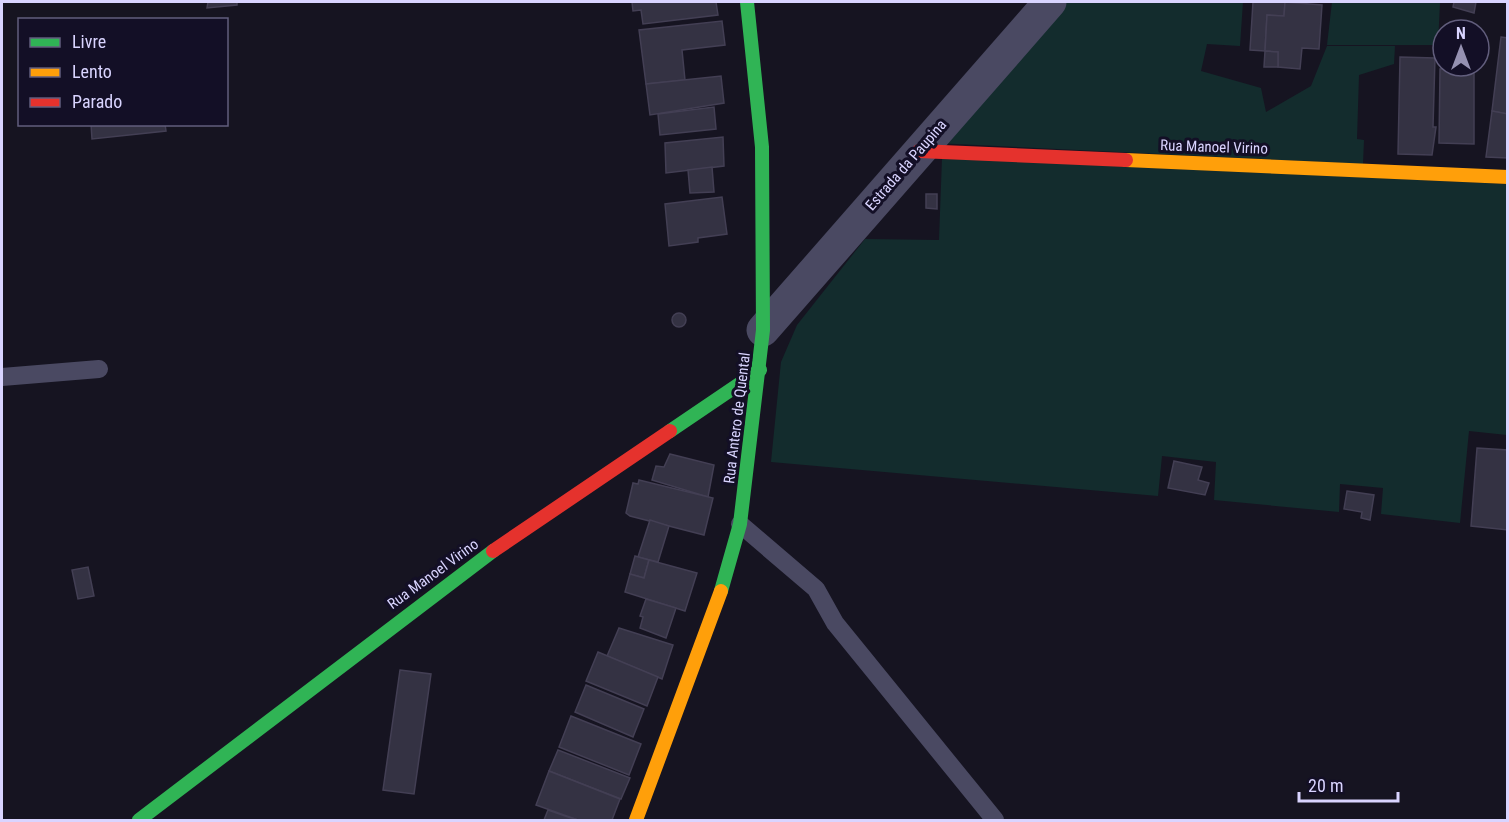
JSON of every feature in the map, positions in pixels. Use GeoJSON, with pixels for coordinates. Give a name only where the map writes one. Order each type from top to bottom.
{"type":"FeatureCollection","features":[{"type":"Feature","properties":{"kind":"street","name":"Rua Antero de Quental"},"geometry":{"type":"LineString","coordinates":[[636,820],[719,598],[740,524],[763,330],[762,147],[747,2]]}},
{"type":"Feature","properties":{"kind":"street","name":"Estrada da Paupina"},"geometry":{"type":"LineString","coordinates":[[763,330],[1050,2]]}},
{"type":"Feature","properties":{"kind":"street","name":"Rua Manoel Virino"},"geometry":{"type":"LineString","coordinates":[[919,151],[1508,177]]}},
{"type":"Feature","properties":{"kind":"street","name":"Rua Manoel Virino"},"geometry":{"type":"LineString","coordinates":[[139,820],[466,569],[577,491],[760,370]]}},
{"type":"Feature","properties":{"kind":"lane"},"geometry":{"type":"LineString","coordinates":[[2,377],[99,369]]}},
{"type":"Feature","properties":{"kind":"lane"},"geometry":{"type":"LineString","coordinates":[[740,524],[816,589],[835,624],[995,820]]}},
{"type":"Feature","properties":{"kind":"green space"},"geometry":{"type":"Polygon","coordinates":[[[1061,2],[1243,2],[1240,46],[1207,44],[1201,71],[1261,88],[1266,112],[1311,86],[1327,46],[1395,46],[1394,64],[1359,75],[1357,139],[1364,140],[1363,164],[935,143],[1061,2]]]}},
{"type":"Feature","properties":{"kind":"green space"},"geometry":{"type":"Polygon","coordinates":[[[1332,2],[1440,2],[1439,18],[1431,18],[1431,45],[1327,45],[1332,2]]]}},
{"type":"Feature","properties":{"kind":"green space"},"geometry":{"type":"Polygon","coordinates":[[[942,158],[1507,184],[1507,435],[1469,431],[1460,523],[1381,514],[1383,488],[1340,484],[1339,512],[1214,500],[1216,462],[1162,456],[1158,496],[771,462],[781,362],[797,325],[865,239],[939,240],[942,158]]]}},
{"type":"Feature","properties":{"kind":"building"},"geometry":{"type":"Polygon","coordinates":[[[208,2],[237,2],[237,5],[207,8],[208,2]]]}},
{"type":"Feature","properties":{"kind":"building"},"geometry":{"type":"Polygon","coordinates":[[[632,2],[716,2],[718,15],[643,24],[641,10],[633,11],[632,2]]]}},
{"type":"Feature","properties":{"kind":"building"},"geometry":{"type":"Polygon","coordinates":[[[1253,2],[1285,2],[1284,16],[1267,15],[1265,51],[1250,50],[1253,2]]]}},
{"type":"Feature","properties":{"kind":"building"},"geometry":{"type":"Polygon","coordinates":[[[1285,2],[1322,5],[1319,49],[1302,48],[1300,69],[1278,67],[1278,52],[1265,51],[1267,15],[1284,16],[1285,2]]]}},
{"type":"Feature","properties":{"kind":"building"},"geometry":{"type":"Polygon","coordinates":[[[1454,2],[1476,2],[1474,13],[1453,7],[1454,2]]]}},
{"type":"Feature","properties":{"kind":"building"},"geometry":{"type":"Polygon","coordinates":[[[722,21],[725,45],[682,50],[685,80],[646,84],[639,30],[722,21]]]}},
{"type":"Feature","properties":{"kind":"building"},"geometry":{"type":"Polygon","coordinates":[[[1501,37],[1508,38],[1508,114],[1492,111],[1501,37]]]}},
{"type":"Feature","properties":{"kind":"building"},"geometry":{"type":"Polygon","coordinates":[[[1265,51],[1278,52],[1278,67],[1264,67],[1265,51]]]}},
{"type":"Feature","properties":{"kind":"building"},"geometry":{"type":"Polygon","coordinates":[[[1400,57],[1431,58],[1431,78],[1434,78],[1433,127],[1436,127],[1432,155],[1398,154],[1400,57]]]}},
{"type":"Feature","properties":{"kind":"building"},"geometry":{"type":"Polygon","coordinates":[[[721,76],[724,103],[650,115],[646,84],[721,76]]]}},
{"type":"Feature","properties":{"kind":"building"},"geometry":{"type":"Polygon","coordinates":[[[1440,78],[1474,78],[1474,144],[1439,143],[1440,78]]]}},
{"type":"Feature","properties":{"kind":"building"},"geometry":{"type":"Polygon","coordinates":[[[714,107],[716,129],[660,135],[658,114],[714,107]]]}},
{"type":"Feature","properties":{"kind":"building"},"geometry":{"type":"Polygon","coordinates":[[[1492,111],[1508,114],[1508,158],[1486,157],[1492,111]]]}},
{"type":"Feature","properties":{"kind":"building"},"geometry":{"type":"Polygon","coordinates":[[[91,126],[165,126],[166,131],[92,139],[91,126]]]}},
{"type":"Feature","properties":{"kind":"building"},"geometry":{"type":"Polygon","coordinates":[[[723,137],[724,166],[666,173],[665,143],[723,137]]]}},
{"type":"Feature","properties":{"kind":"building"},"geometry":{"type":"Polygon","coordinates":[[[712,167],[714,192],[690,193],[688,170],[712,167]]]}},
{"type":"Feature","properties":{"kind":"building"},"geometry":{"type":"Polygon","coordinates":[[[926,194],[937,194],[937,209],[926,208],[926,194]]]}},
{"type":"Feature","properties":{"kind":"building"},"geometry":{"type":"Polygon","coordinates":[[[722,197],[727,234],[698,238],[698,242],[669,246],[665,204],[722,197]]]}},
{"type":"Feature","properties":{"kind":"building"},"geometry":{"type":"Polygon","coordinates":[[[679,313],[684,315],[686,320],[684,325],[679,327],[674,325],[672,320],[674,315],[679,313]]]}},
{"type":"Feature","properties":{"kind":"building"},"geometry":{"type":"Polygon","coordinates":[[[1477,448],[1508,450],[1508,530],[1471,526],[1477,448]]]}},
{"type":"Feature","properties":{"kind":"building"},"geometry":{"type":"Polygon","coordinates":[[[670,454],[714,465],[708,497],[652,480],[656,466],[664,467],[670,454]]]}},
{"type":"Feature","properties":{"kind":"building"},"geometry":{"type":"Polygon","coordinates":[[[1174,461],[1202,467],[1198,480],[1209,483],[1205,495],[1168,488],[1174,461]]]}},
{"type":"Feature","properties":{"kind":"building"},"geometry":{"type":"Polygon","coordinates":[[[639,480],[713,498],[704,535],[630,516],[626,513],[633,483],[638,484],[639,480]]]}},
{"type":"Feature","properties":{"kind":"building"},"geometry":{"type":"Polygon","coordinates":[[[1347,491],[1374,495],[1370,520],[1361,518],[1362,512],[1344,509],[1347,491]]]}},
{"type":"Feature","properties":{"kind":"building"},"geometry":{"type":"Polygon","coordinates":[[[650,520],[669,526],[658,562],[638,557],[650,520]]]}},
{"type":"Feature","properties":{"kind":"building"},"geometry":{"type":"Polygon","coordinates":[[[635,556],[649,560],[644,578],[630,574],[635,556]]]}},
{"type":"Feature","properties":{"kind":"building"},"geometry":{"type":"Polygon","coordinates":[[[649,560],[697,573],[685,611],[625,592],[630,574],[644,578],[649,560]]]}},
{"type":"Feature","properties":{"kind":"building"},"geometry":{"type":"Polygon","coordinates":[[[88,567],[94,596],[78,599],[72,570],[88,567]]]}},
{"type":"Feature","properties":{"kind":"building"},"geometry":{"type":"Polygon","coordinates":[[[646,599],[676,608],[666,638],[640,628],[643,617],[640,616],[646,599]]]}},
{"type":"Feature","properties":{"kind":"building"},"geometry":{"type":"Polygon","coordinates":[[[619,628],[673,645],[662,679],[607,656],[619,628]]]}},
{"type":"Feature","properties":{"kind":"building"},"geometry":{"type":"Polygon","coordinates":[[[598,652],[658,677],[647,706],[586,681],[598,652]]]}},
{"type":"Feature","properties":{"kind":"building"},"geometry":{"type":"Polygon","coordinates":[[[400,670],[431,674],[414,794],[383,790],[400,670]]]}},
{"type":"Feature","properties":{"kind":"building"},"geometry":{"type":"Polygon","coordinates":[[[586,685],[644,709],[633,737],[575,712],[586,685]]]}},
{"type":"Feature","properties":{"kind":"building"},"geometry":{"type":"Polygon","coordinates":[[[571,716],[641,744],[629,775],[559,747],[571,716]]]}},
{"type":"Feature","properties":{"kind":"building"},"geometry":{"type":"Polygon","coordinates":[[[558,750],[630,778],[621,799],[549,771],[558,750]]]}},
{"type":"Feature","properties":{"kind":"building"},"geometry":{"type":"Polygon","coordinates":[[[549,771],[620,799],[612,820],[578,820],[536,805],[549,771]]]}},
{"type":"Feature","properties":{"kind":"building"},"geometry":{"type":"Polygon","coordinates":[[[548,810],[568,817],[578,820],[544,820],[548,810]]]}},
{"type":"Feature","properties":{"kind":"traffic: fast"},"geometry":{"type":"LineString","coordinates":[[721,591],[740,524],[763,330],[762,147],[747,2]]}},
{"type":"Feature","properties":{"kind":"traffic: fast"},"geometry":{"type":"LineString","coordinates":[[670,431],[760,370]]}},
{"type":"Feature","properties":{"kind":"traffic: fast"},"geometry":{"type":"LineString","coordinates":[[139,820],[493,551]]}},
{"type":"Feature","properties":{"kind":"traffic: slow"},"geometry":{"type":"LineString","coordinates":[[1126,160],[1508,177]]}},
{"type":"Feature","properties":{"kind":"traffic: slow"},"geometry":{"type":"LineString","coordinates":[[636,820],[721,591]]}},
{"type":"Feature","properties":{"kind":"traffic: jam"},"geometry":{"type":"LineString","coordinates":[[919,151],[1126,160]]}},
{"type":"Feature","properties":{"kind":"traffic: jam"},"geometry":{"type":"LineString","coordinates":[[493,551],[670,431]]}}]}
